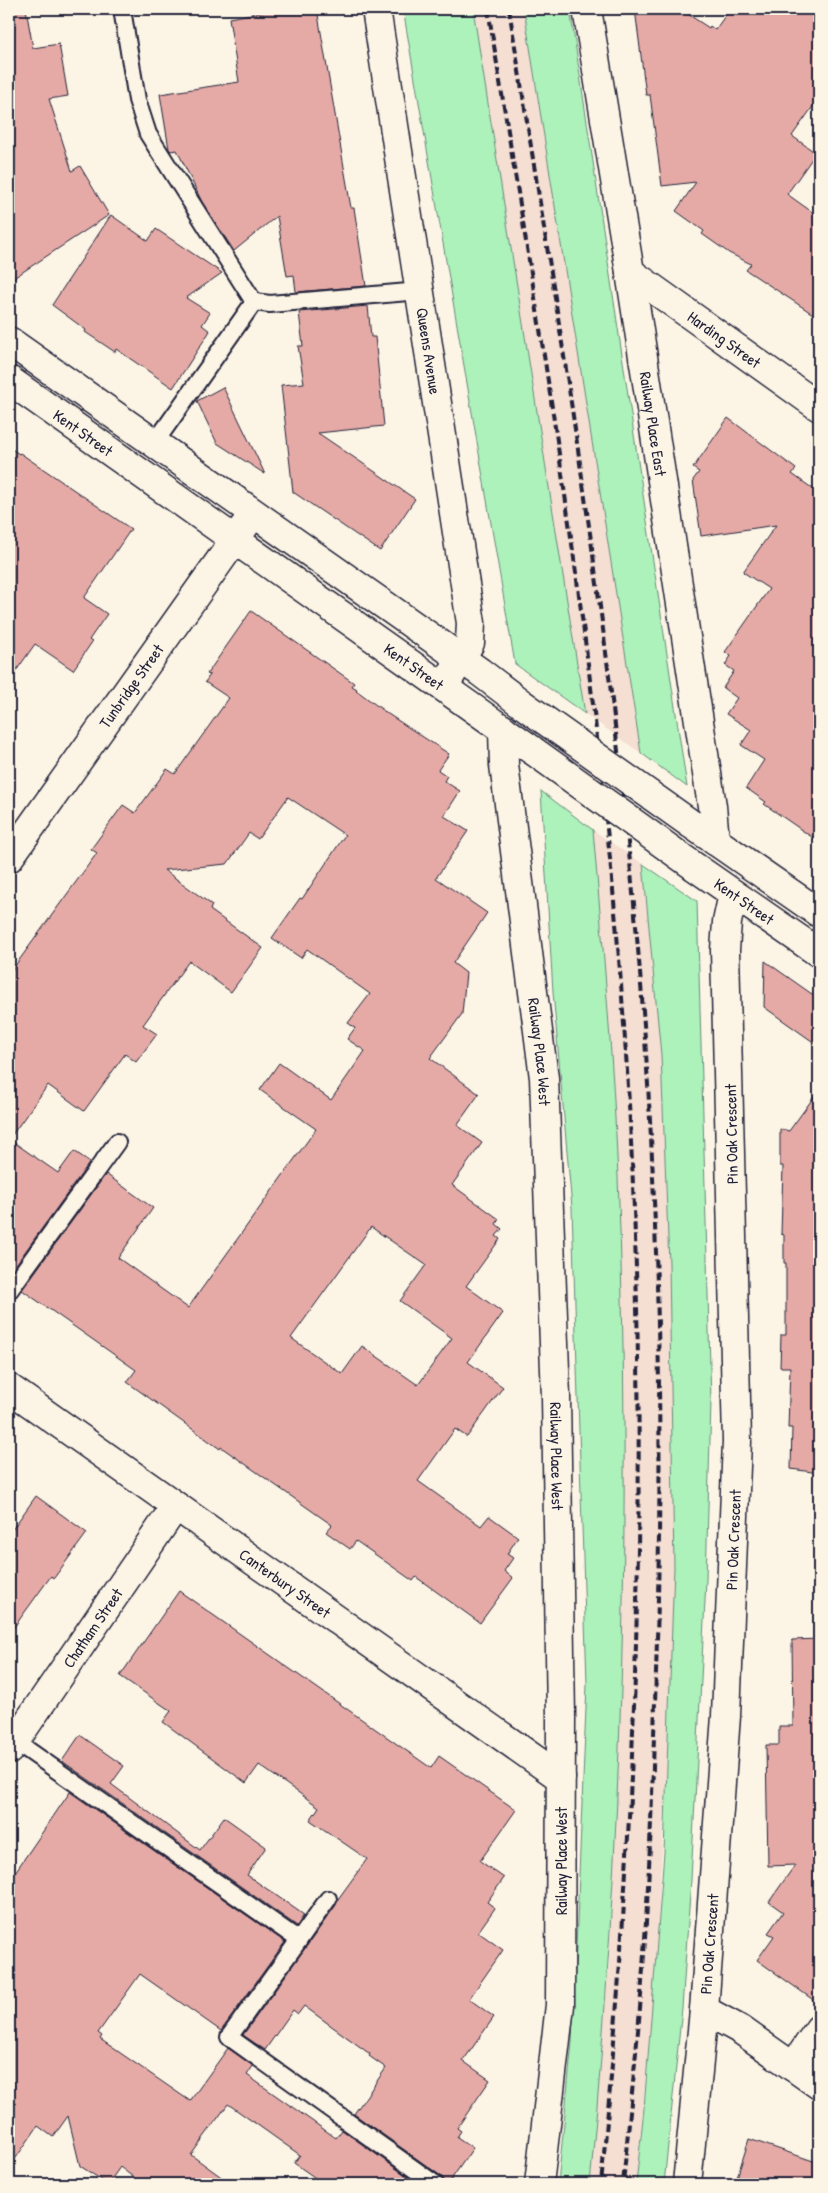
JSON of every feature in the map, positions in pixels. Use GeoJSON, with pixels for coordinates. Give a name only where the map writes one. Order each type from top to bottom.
{"type":"FeatureCollection","features":[{"type":"Feature","properties":{"kind":"street","name":"Queens Avenue"},"geometry":{"type":"LineString","coordinates":[[376,9],[470,623],[470,642],[444,687]]}},
{"type":"Feature","properties":{"kind":"street","name":"Railway Place East"},"geometry":{"type":"LineString","coordinates":[[587,9],[630,272],[712,806],[715,841]]}},
{"type":"Feature","properties":{"kind":"street","name":"Harding Street"},"geometry":{"type":"LineString","coordinates":[[630,272],[819,407]]}},
{"type":"Feature","properties":{"kind":"street","name":"Kent Street"},"geometry":{"type":"LineString","coordinates":[[9,341],[461,659],[690,824],[819,913]]}},
{"type":"Feature","properties":{"kind":"street","name":"Kent Street"},"geometry":{"type":"LineString","coordinates":[[9,380],[733,894],[819,952]]}},
{"type":"Feature","properties":{"kind":"street","name":"Tunbridge Street"},"geometry":{"type":"LineString","coordinates":[[9,858],[253,514]]}},
{"type":"Feature","properties":{"kind":"street","name":"Railway Place West"},"geometry":{"type":"LineString","coordinates":[[503,729],[504,765],[544,1078],[556,1397],[561,1778],[560,2006],[539,2184]]}},
{"type":"Feature","properties":{"kind":"street","name":"Pin Oak Crescent"},"geometry":{"type":"LineString","coordinates":[[687,2184],[704,2010],[726,1716],[737,1441],[725,950],[727,922],[733,894]]}},
{"type":"Feature","properties":{"kind":"street","name":"Canterbury Street"},"geometry":{"type":"LineString","coordinates":[[9,1388],[561,1778]]}},
{"type":"Feature","properties":{"kind":"street","name":"Chatham Street"},"geometry":{"type":"LineString","coordinates":[[12,1746],[175,1507]]}},
{"type":"Feature","properties":{"kind":"street"},"geometry":{"type":"LineString","coordinates":[[704,2010],[741,2030],[819,2085]]}},
{"type":"Feature","properties":{"kind":"street"},"geometry":{"type":"LineString","coordinates":[[793,2067],[819,2029]]}},
{"type":"Feature","properties":{"kind":"lane"},"geometry":{"type":"LineString","coordinates":[[122,9],[136,100],[148,134],[254,302]]}},
{"type":"Feature","properties":{"kind":"lane"},"geometry":{"type":"LineString","coordinates":[[254,302],[270,304],[420,291]]}},
{"type":"Feature","properties":{"kind":"lane"},"geometry":{"type":"LineString","coordinates":[[154,444],[254,302]]}},
{"type":"Feature","properties":{"kind":"lane"},"geometry":{"type":"LineString","coordinates":[[9,1291],[117,1142]]}},
{"type":"Feature","properties":{"kind":"lane"},"geometry":{"type":"LineString","coordinates":[[12,1746],[299,1940]]}},
{"type":"Feature","properties":{"kind":"lane"},"geometry":{"type":"LineString","coordinates":[[328,1900],[229,2036],[434,2184]]}},
{"type":"Feature","properties":{"kind":"shaded area"},"geometry":{"type":"Polygon","coordinates":[[[473,9],[524,9],[641,753],[585,714],[473,9]]]}},
{"type":"Feature","properties":{"kind":"shaded area"},"geometry":{"type":"Polygon","coordinates":[[[593,830],[643,864],[661,1055],[669,1264],[674,1567],[669,1723],[655,1975],[636,2184],[590,2184],[609,1964],[613,1880],[623,1612],[624,1462],[618,1177],[610,1039],[593,830]]]}},
{"type":"Feature","properties":{"kind":"green space"},"geometry":{"type":"Polygon","coordinates":[[[403,9],[473,9],[585,714],[515,664],[403,9]]]}},
{"type":"Feature","properties":{"kind":"green space"},"geometry":{"type":"Polygon","coordinates":[[[524,9],[570,9],[687,787],[641,753],[524,9]]]}},
{"type":"Feature","properties":{"kind":"green space"},"geometry":{"type":"Polygon","coordinates":[[[541,791],[593,830],[611,1047],[618,1177],[624,1429],[621,1681],[610,1933],[590,2184],[558,2184],[572,2042],[587,1684],[572,1208],[553,992],[541,791]]]}},
{"type":"Feature","properties":{"kind":"green space"},"geometry":{"type":"Polygon","coordinates":[[[643,864],[697,901],[711,1402],[706,1580],[691,1880],[682,2008],[664,2184],[636,2184],[644,2108],[664,1852],[674,1567],[669,1264],[661,1055],[643,864]]]}},
{"type":"Feature","properties":{"kind":"building"},"geometry":{"type":"Polygon","coordinates":[[[9,9],[26,9],[33,48],[59,44],[68,96],[49,99],[72,171],[80,166],[109,215],[9,281],[9,9]]]}},
{"type":"Feature","properties":{"kind":"building"},"geometry":{"type":"Polygon","coordinates":[[[280,9],[317,9],[351,208],[354,208],[366,286],[296,292],[294,275],[287,276],[277,216],[234,251],[202,202],[177,150],[171,151],[169,149],[160,94],[239,82],[229,18],[280,9]]]}},
{"type":"Feature","properties":{"kind":"building"},"geometry":{"type":"Polygon","coordinates":[[[635,9],[680,9],[715,30],[730,9],[819,9],[819,98],[792,136],[816,153],[787,194],[819,217],[819,318],[746,270],[751,264],[729,253],[702,234],[704,231],[676,211],[696,182],[662,186],[650,95],[646,95],[635,9]]]}},
{"type":"Feature","properties":{"kind":"building"},"geometry":{"type":"Polygon","coordinates":[[[111,215],[148,241],[156,229],[222,273],[186,298],[210,313],[202,325],[210,331],[173,388],[116,349],[115,352],[85,332],[86,330],[52,305],[111,215]]]}},
{"type":"Feature","properties":{"kind":"building"},"geometry":{"type":"Polygon","coordinates":[[[368,306],[371,337],[375,337],[384,426],[318,433],[415,499],[380,551],[293,492],[281,385],[304,383],[298,346],[303,346],[299,312],[368,306]]]}},
{"type":"Feature","properties":{"kind":"building"},"geometry":{"type":"Polygon","coordinates":[[[223,387],[265,474],[217,443],[197,401],[223,387]]]}},
{"type":"Feature","properties":{"kind":"building"},"geometry":{"type":"Polygon","coordinates":[[[728,418],[796,469],[792,474],[819,493],[819,842],[764,804],[766,802],[746,788],[764,760],[741,745],[751,730],[726,714],[737,698],[723,688],[734,671],[725,665],[731,656],[725,652],[769,589],[743,572],[776,525],[701,536],[693,480],[699,472],[693,468],[728,418]]]}},
{"type":"Feature","properties":{"kind":"building"},"geometry":{"type":"Polygon","coordinates":[[[9,447],[131,529],[84,598],[107,614],[89,640],[92,642],[73,670],[35,644],[9,681],[9,447]]]}},
{"type":"Feature","properties":{"kind":"building"},"geometry":{"type":"Polygon","coordinates":[[[251,611],[354,683],[352,686],[356,690],[388,714],[449,754],[438,770],[447,776],[444,781],[460,791],[444,816],[468,831],[436,878],[487,913],[453,963],[466,973],[462,1014],[430,1058],[479,1094],[457,1125],[482,1143],[452,1185],[499,1219],[496,1224],[502,1229],[496,1236],[500,1239],[466,1286],[503,1313],[468,1362],[503,1387],[467,1437],[455,1429],[418,1481],[481,1526],[489,1516],[518,1537],[507,1554],[513,1558],[504,1571],[513,1578],[480,1623],[416,1577],[413,1581],[356,1541],[350,1549],[326,1532],[332,1525],[221,1447],[220,1449],[127,1382],[136,1370],[22,1290],[106,1174],[153,1208],[118,1258],[188,1308],[316,1129],[260,1090],[279,1063],[331,1100],[365,1051],[347,1039],[355,1028],[348,1023],[370,994],[307,949],[301,958],[272,938],[300,898],[302,899],[345,835],[288,797],[258,839],[249,833],[227,864],[164,870],[212,905],[210,910],[263,948],[231,992],[189,961],[143,1025],[157,1034],[136,1062],[125,1054],[84,1111],[48,1085],[9,1139],[9,974],[97,853],[91,849],[123,805],[135,813],[167,769],[175,774],[229,698],[205,682],[210,675],[207,674],[251,611]],[[371,1227],[291,1338],[342,1374],[362,1346],[418,1385],[452,1338],[400,1301],[426,1265],[371,1227]]]}},
{"type":"Feature","properties":{"kind":"building"},"geometry":{"type":"Polygon","coordinates":[[[765,961],[819,999],[819,1046],[764,1007],[765,961]]]}},
{"type":"Feature","properties":{"kind":"building"},"geometry":{"type":"Polygon","coordinates":[[[819,1090],[819,1473],[791,1469],[792,1428],[788,1428],[790,1367],[780,1367],[781,1335],[786,1335],[786,1263],[784,1263],[784,1235],[781,1234],[783,1166],[780,1166],[780,1129],[789,1131],[819,1090]]]}},
{"type":"Feature","properties":{"kind":"building"},"geometry":{"type":"Polygon","coordinates":[[[9,1139],[58,1173],[74,1151],[90,1162],[9,1274],[9,1139]]]}},
{"type":"Feature","properties":{"kind":"building"},"geometry":{"type":"Polygon","coordinates":[[[36,1496],[87,1533],[54,1578],[51,1576],[9,1634],[9,1534],[36,1496]]]}},
{"type":"Feature","properties":{"kind":"building"},"geometry":{"type":"Polygon","coordinates":[[[179,1591],[431,1768],[439,1756],[516,1810],[480,1861],[504,1878],[487,1902],[495,1908],[478,1932],[503,1950],[469,1999],[494,2017],[463,2061],[490,2080],[457,2128],[461,2131],[457,2137],[473,2148],[448,2184],[445,2184],[441,2176],[354,2114],[386,2068],[369,2056],[370,2054],[304,2006],[298,2014],[293,2010],[265,2050],[243,2035],[367,1859],[310,1820],[319,1807],[259,1765],[246,1783],[163,1722],[171,1711],[120,1676],[179,1591]]]}},
{"type":"Feature","properties":{"kind":"building"},"geometry":{"type":"Polygon","coordinates":[[[819,1639],[819,2004],[757,1960],[774,1936],[768,1933],[783,1912],[769,1902],[795,1865],[768,1866],[766,1745],[779,1745],[779,1726],[793,1726],[792,1640],[819,1639]]]}},
{"type":"Feature","properties":{"kind":"building"},"geometry":{"type":"Polygon","coordinates":[[[80,1735],[124,1766],[111,1784],[200,1850],[224,1817],[266,1847],[247,1875],[304,1915],[297,1926],[62,1761],[80,1735]]]}},
{"type":"Feature","properties":{"kind":"building"},"geometry":{"type":"Polygon","coordinates":[[[70,1792],[285,1942],[221,2031],[140,1974],[98,2033],[102,2036],[100,2039],[190,2101],[228,2048],[253,2066],[247,2075],[336,2138],[342,2130],[418,2184],[324,2184],[294,2163],[300,2155],[228,2104],[191,2155],[231,2184],[142,2184],[120,2167],[108,2184],[80,2166],[68,2116],[53,2137],[38,2126],[9,2168],[9,1881],[70,1792]]]}},
{"type":"Feature","properties":{"kind":"building"},"geometry":{"type":"Polygon","coordinates":[[[749,2139],[819,2163],[819,2184],[735,2184],[749,2139]]]}},
{"type":"Feature","properties":{"kind":"railway"},"geometry":{"type":"LineString","coordinates":[[488,9],[543,346],[591,685],[615,912],[627,1071],[635,1230],[638,1548],[634,1708],[626,1867],[615,2026],[601,2184]]}},
{"type":"Feature","properties":{"kind":"railway"},"geometry":{"type":"LineString","coordinates":[[509,9],[574,424],[612,702],[641,980],[654,1193],[658,1338],[659,1556],[651,1821],[639,2020],[623,2184]]}}]}
